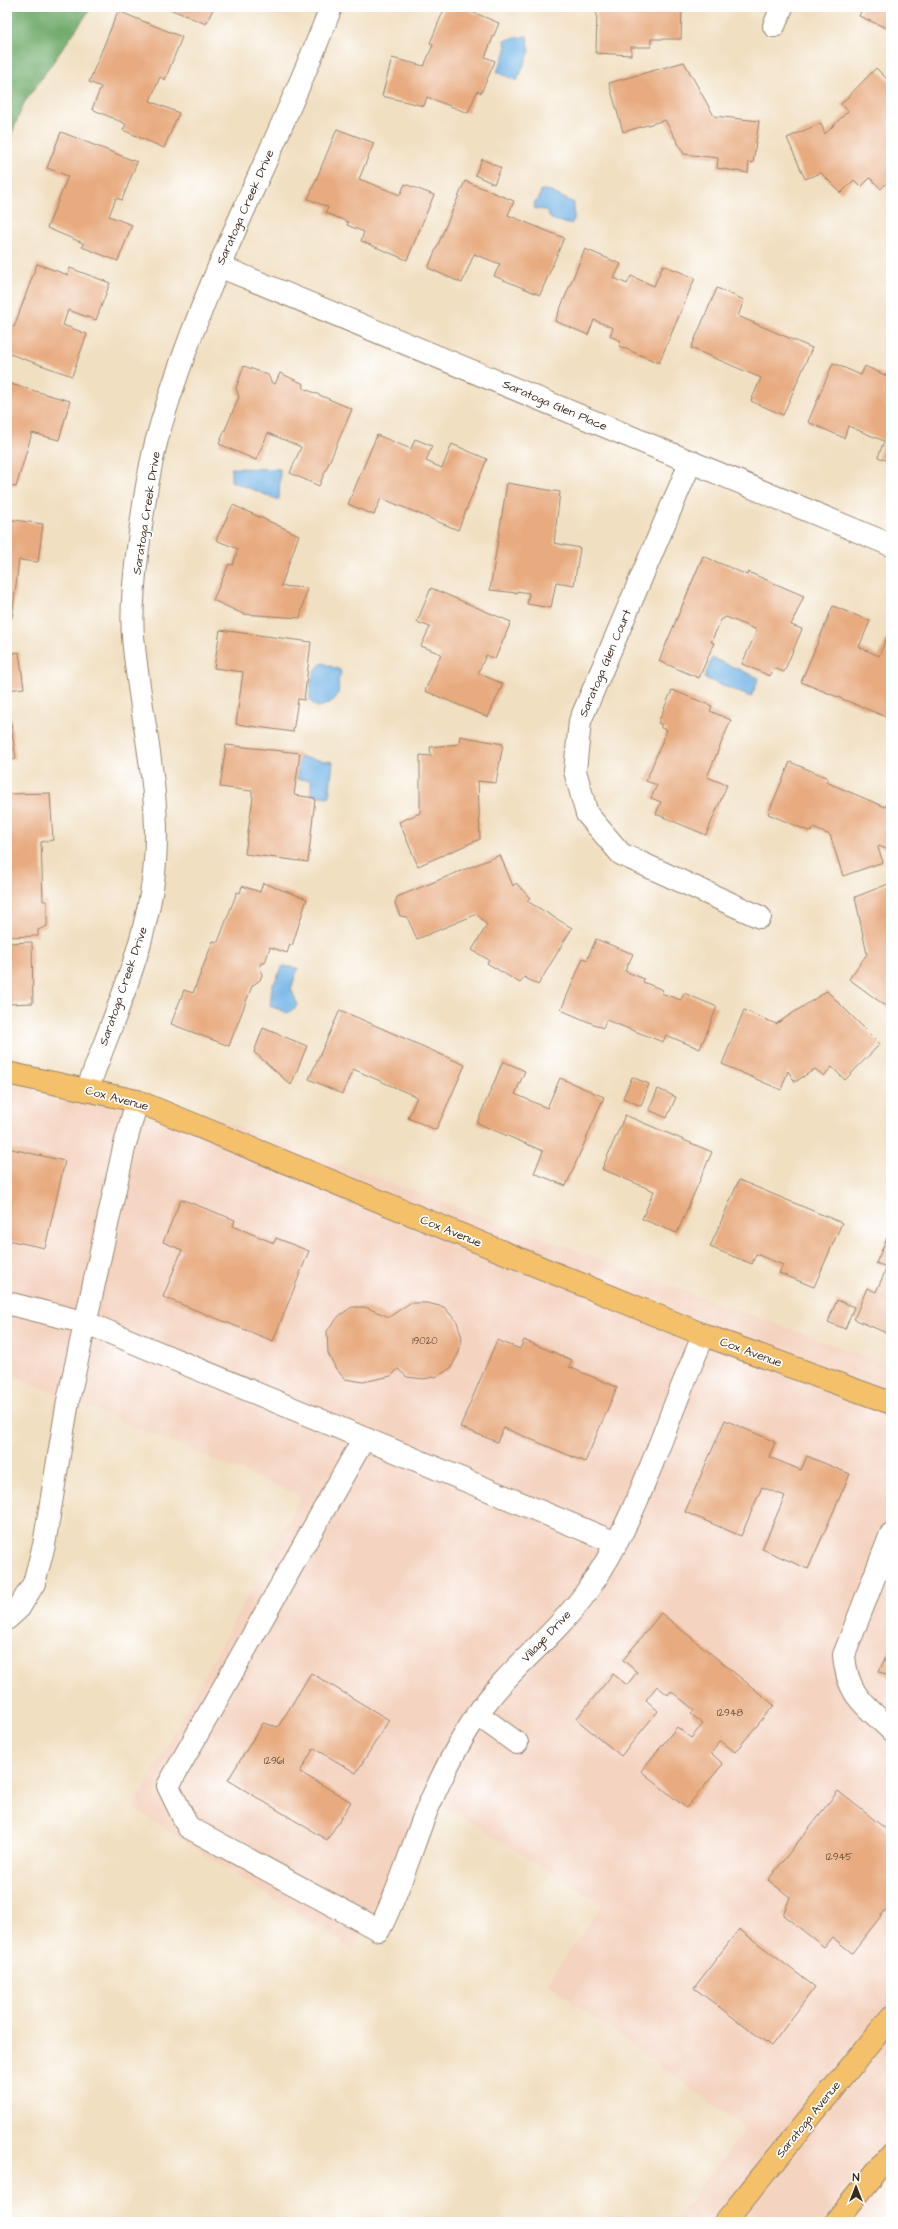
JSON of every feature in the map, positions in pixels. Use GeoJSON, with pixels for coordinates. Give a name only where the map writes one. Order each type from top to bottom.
{"type":"FeatureCollection","features":[{"type":"Feature","properties":{"kind":"main road","name":"Cox Avenue"},"geometry":{"type":"LineString","coordinates":[[7,1073],[137,1101],[704,1335],[891,1403]]}},
{"type":"Feature","properties":{"kind":"main road","name":"Saratoga Avenue"},"geometry":{"type":"LineString","coordinates":[[725,2222],[891,2017]]}},
{"type":"Feature","properties":{"kind":"main road"},"geometry":{"type":"LineString","coordinates":[[835,2222],[891,2154]]}},
{"type":"Feature","properties":{"kind":"street","name":"Saratoga Creek Drive"},"geometry":{"type":"LineString","coordinates":[[87,1090],[136,957],[149,906],[155,862],[156,822],[133,633],[136,559],[145,500],[157,441],[170,397],[219,266],[312,56],[331,7]]}},
{"type":"Feature","properties":{"kind":"street","name":"Saratoga Glen Place"},"geometry":{"type":"LineString","coordinates":[[219,266],[891,545]]}},
{"type":"Feature","properties":{"kind":"street","name":"Saratoga Glen Court"},"geometry":{"type":"LineString","coordinates":[[690,461],[580,721],[575,771],[587,814],[621,854],[760,917]]}},
{"type":"Feature","properties":{"kind":"street"},"geometry":{"type":"LineString","coordinates":[[7,1619],[19,1608],[34,1583],[44,1545],[68,1401],[87,1323],[124,1148],[137,1101]]}},
{"type":"Feature","properties":{"kind":"street"},"geometry":{"type":"LineString","coordinates":[[7,1303],[87,1323],[364,1440],[616,1543]]}},
{"type":"Feature","properties":{"kind":"street","name":"Village Drive"},"geometry":{"type":"LineString","coordinates":[[364,1440],[168,1786],[188,1827],[379,1930],[394,1902],[426,1812],[449,1764],[477,1714],[509,1675],[559,1625],[585,1594],[616,1543],[638,1498],[688,1370],[704,1335]]}},
{"type":"Feature","properties":{"kind":"street"},"geometry":{"type":"LineString","coordinates":[[891,1534],[844,1655],[846,1676],[858,1699],[891,1730]]}},
{"type":"Feature","properties":{"kind":"street"},"geometry":{"type":"LineString","coordinates":[[477,1714],[517,1743]]}},
{"type":"Feature","properties":{"kind":"shaded area"},"geometry":{"type":"Polygon","coordinates":[[[7,1077],[140,1091],[891,1366],[891,2222],[674,2222],[745,2128],[547,1983],[603,1905],[425,1794],[353,1950],[133,1808],[301,1496],[7,1373],[7,1077]]]}},
{"type":"Feature","properties":{"kind":"green space"},"geometry":{"type":"Polygon","coordinates":[[[7,7],[92,7],[24,103],[7,146],[7,7]]]}},
{"type":"Feature","properties":{"kind":"water"},"geometry":{"type":"Polygon","coordinates":[[[527,36],[530,51],[517,81],[497,72],[506,51],[505,40],[527,36]]]}},
{"type":"Feature","properties":{"kind":"water"},"geometry":{"type":"Polygon","coordinates":[[[541,190],[547,190],[574,203],[574,219],[572,223],[568,224],[551,219],[546,210],[535,209],[534,203],[539,199],[541,190]]]}},
{"type":"Feature","properties":{"kind":"water"},"geometry":{"type":"Polygon","coordinates":[[[231,468],[280,469],[279,500],[231,481],[231,468]]]}},
{"type":"Feature","properties":{"kind":"water"},"geometry":{"type":"Polygon","coordinates":[[[712,658],[759,678],[751,697],[704,678],[712,658]]]}},
{"type":"Feature","properties":{"kind":"water"},"geometry":{"type":"Polygon","coordinates":[[[323,663],[340,670],[341,674],[337,697],[323,706],[317,707],[310,701],[311,685],[315,670],[323,663]]]}},
{"type":"Feature","properties":{"kind":"water"},"geometry":{"type":"Polygon","coordinates":[[[299,757],[333,762],[329,797],[311,795],[311,780],[297,779],[299,757]]]}},
{"type":"Feature","properties":{"kind":"water"},"geometry":{"type":"Polygon","coordinates":[[[283,966],[298,968],[291,989],[298,1005],[288,1013],[270,1006],[272,987],[283,966]]]}},
{"type":"Feature","properties":{"kind":"building"},"geometry":{"type":"Polygon","coordinates":[[[165,7],[214,7],[206,24],[165,7]]]}},
{"type":"Feature","properties":{"kind":"building"},"geometry":{"type":"Polygon","coordinates":[[[445,7],[460,7],[499,23],[485,57],[495,61],[481,93],[477,91],[468,113],[427,97],[424,106],[382,96],[392,58],[424,66],[433,45],[430,43],[445,7]]]}},
{"type":"Feature","properties":{"kind":"building"},"geometry":{"type":"Polygon","coordinates":[[[597,7],[682,7],[681,39],[651,39],[651,47],[631,47],[631,55],[596,53],[597,7]]]}},
{"type":"Feature","properties":{"kind":"building"},"geometry":{"type":"Polygon","coordinates":[[[863,7],[891,7],[891,30],[859,16],[863,7]]]}},
{"type":"Feature","properties":{"kind":"building"},"geometry":{"type":"Polygon","coordinates":[[[118,11],[182,37],[165,80],[160,77],[150,101],[179,113],[164,148],[123,130],[126,124],[92,109],[101,87],[89,82],[118,11]]]}},
{"type":"Feature","properties":{"kind":"building"},"geometry":{"type":"Polygon","coordinates":[[[684,62],[714,116],[759,121],[753,163],[749,162],[748,173],[717,168],[718,158],[684,154],[665,120],[623,132],[609,83],[684,62]]]}},
{"type":"Feature","properties":{"kind":"building"},"geometry":{"type":"Polygon","coordinates":[[[876,68],[891,83],[891,178],[881,189],[870,178],[861,187],[854,180],[841,193],[821,173],[805,179],[787,138],[821,123],[825,134],[848,111],[841,104],[876,68]]]}},
{"type":"Feature","properties":{"kind":"building"},"geometry":{"type":"Polygon","coordinates":[[[337,129],[374,143],[359,179],[400,195],[405,184],[434,195],[407,260],[361,241],[364,232],[347,225],[348,222],[326,213],[328,207],[308,199],[337,129]]]}},
{"type":"Feature","properties":{"kind":"building"},"geometry":{"type":"Polygon","coordinates":[[[61,132],[137,162],[122,200],[116,198],[109,216],[132,225],[118,261],[82,247],[83,243],[47,228],[68,176],[47,168],[61,132]]]}},
{"type":"Feature","properties":{"kind":"building"},"geometry":{"type":"Polygon","coordinates":[[[482,159],[501,168],[494,184],[475,175],[482,159]]]}},
{"type":"Feature","properties":{"kind":"building"},"geometry":{"type":"Polygon","coordinates":[[[465,181],[514,201],[508,215],[564,238],[540,295],[494,276],[500,264],[474,254],[462,283],[428,268],[465,181]]]}},
{"type":"Feature","properties":{"kind":"building"},"geometry":{"type":"Polygon","coordinates":[[[585,249],[621,264],[614,278],[627,284],[631,276],[654,286],[663,265],[695,278],[659,363],[619,346],[621,341],[610,336],[613,328],[594,320],[588,335],[555,321],[585,249]]]}},
{"type":"Feature","properties":{"kind":"building"},"geometry":{"type":"Polygon","coordinates":[[[37,264],[68,275],[70,268],[110,283],[96,320],[68,310],[63,325],[87,334],[72,376],[7,353],[7,324],[14,327],[37,264]]]}},
{"type":"Feature","properties":{"kind":"building"},"geometry":{"type":"Polygon","coordinates":[[[717,288],[744,300],[738,316],[812,348],[783,415],[751,401],[761,378],[691,348],[717,288]]]}},
{"type":"Feature","properties":{"kind":"building"},"geometry":{"type":"Polygon","coordinates":[[[833,363],[861,375],[865,366],[891,378],[891,462],[878,457],[884,441],[848,426],[844,438],[808,422],[833,363]]]}},
{"type":"Feature","properties":{"kind":"building"},"geometry":{"type":"Polygon","coordinates":[[[244,366],[268,375],[272,383],[275,384],[280,373],[304,384],[303,388],[352,409],[319,486],[290,473],[301,447],[268,433],[256,460],[219,444],[239,397],[236,388],[244,366]]]}},
{"type":"Feature","properties":{"kind":"building"},"geometry":{"type":"Polygon","coordinates":[[[7,383],[70,401],[59,440],[32,433],[16,487],[7,484],[7,383]]]}},
{"type":"Feature","properties":{"kind":"building"},"geometry":{"type":"Polygon","coordinates":[[[377,435],[411,449],[415,439],[432,446],[426,461],[442,468],[452,444],[487,459],[458,530],[381,498],[374,515],[348,504],[377,435]]]}},
{"type":"Feature","properties":{"kind":"building"},"geometry":{"type":"Polygon","coordinates":[[[507,483],[560,492],[554,543],[580,548],[574,585],[556,582],[551,608],[527,604],[529,593],[490,590],[507,483]]]}},
{"type":"Feature","properties":{"kind":"building"},"geometry":{"type":"Polygon","coordinates":[[[233,505],[299,535],[281,586],[307,588],[300,618],[243,614],[213,600],[229,564],[233,565],[238,549],[216,540],[233,505]]]}},
{"type":"Feature","properties":{"kind":"building"},"geometry":{"type":"Polygon","coordinates":[[[7,519],[43,524],[38,562],[19,560],[12,618],[7,617],[7,519]]]}},
{"type":"Feature","properties":{"kind":"building"},"geometry":{"type":"Polygon","coordinates":[[[703,556],[747,575],[748,572],[804,596],[791,625],[802,629],[784,672],[774,668],[770,676],[742,664],[757,630],[726,617],[721,620],[711,642],[714,643],[699,678],[659,661],[703,556]]]}},
{"type":"Feature","properties":{"kind":"building"},"geometry":{"type":"Polygon","coordinates":[[[431,588],[511,622],[495,659],[486,655],[478,673],[503,684],[488,717],[425,691],[441,654],[421,646],[430,627],[417,622],[431,588]]]}},
{"type":"Feature","properties":{"kind":"building"},"geometry":{"type":"Polygon","coordinates":[[[833,606],[870,621],[859,647],[879,656],[891,628],[891,719],[801,682],[833,606]]]}},
{"type":"Feature","properties":{"kind":"building"},"geometry":{"type":"Polygon","coordinates":[[[220,630],[311,642],[304,700],[298,699],[293,732],[236,724],[243,672],[214,668],[220,630]]]}},
{"type":"Feature","properties":{"kind":"building"},"geometry":{"type":"Polygon","coordinates":[[[19,652],[24,688],[7,690],[7,654],[19,652]]]}},
{"type":"Feature","properties":{"kind":"building"},"geometry":{"type":"Polygon","coordinates":[[[672,690],[712,706],[710,711],[731,720],[707,777],[727,785],[706,835],[656,814],[661,802],[651,798],[657,785],[646,781],[667,730],[661,728],[661,724],[658,723],[672,690]]]}},
{"type":"Feature","properties":{"kind":"building"},"geometry":{"type":"Polygon","coordinates":[[[10,717],[16,759],[7,760],[7,718],[10,717]]]}},
{"type":"Feature","properties":{"kind":"building"},"geometry":{"type":"Polygon","coordinates":[[[460,736],[503,744],[496,783],[478,781],[480,839],[418,866],[399,822],[420,813],[420,755],[431,756],[430,747],[459,744],[460,736]]]}},
{"type":"Feature","properties":{"kind":"building"},"geometry":{"type":"Polygon","coordinates":[[[226,745],[300,753],[294,795],[315,798],[308,862],[245,854],[253,797],[252,791],[220,787],[226,745]]]}},
{"type":"Feature","properties":{"kind":"building"},"geometry":{"type":"Polygon","coordinates":[[[790,762],[828,778],[826,782],[885,807],[888,802],[891,803],[891,851],[879,846],[878,848],[883,862],[843,876],[830,835],[813,828],[811,832],[768,814],[790,762]]]}},
{"type":"Feature","properties":{"kind":"building"},"geometry":{"type":"Polygon","coordinates":[[[50,793],[53,840],[41,842],[43,901],[47,901],[47,926],[38,930],[38,936],[7,937],[7,794],[50,793]]]}},
{"type":"Feature","properties":{"kind":"building"},"geometry":{"type":"Polygon","coordinates":[[[500,855],[513,886],[516,883],[530,898],[527,901],[572,928],[538,985],[524,977],[520,983],[487,963],[489,960],[472,950],[487,925],[477,914],[417,939],[407,917],[400,916],[395,903],[397,897],[500,855]]]}},
{"type":"Feature","properties":{"kind":"building"},"geometry":{"type":"Polygon","coordinates":[[[263,883],[307,899],[292,946],[290,944],[287,953],[270,947],[265,963],[261,963],[260,966],[262,975],[260,980],[252,986],[229,1046],[171,1024],[184,990],[193,993],[213,941],[218,942],[237,892],[240,893],[242,886],[260,892],[263,883]]]}},
{"type":"Feature","properties":{"kind":"building"},"geometry":{"type":"Polygon","coordinates":[[[891,883],[891,1010],[849,979],[867,954],[855,897],[891,883]]]}},
{"type":"Feature","properties":{"kind":"building"},"geometry":{"type":"Polygon","coordinates":[[[596,939],[633,954],[625,971],[644,979],[643,982],[663,990],[661,993],[681,1000],[684,993],[717,1007],[700,1049],[666,1035],[663,1042],[606,1020],[603,1028],[561,1010],[583,958],[587,960],[596,939]]]}},
{"type":"Feature","properties":{"kind":"building"},"geometry":{"type":"Polygon","coordinates":[[[32,942],[33,1003],[7,1004],[7,943],[32,942]]]}},
{"type":"Feature","properties":{"kind":"building"},"geometry":{"type":"Polygon","coordinates":[[[827,991],[880,1044],[845,1080],[832,1067],[824,1076],[815,1069],[795,1082],[788,1071],[781,1090],[722,1064],[744,1010],[776,1024],[827,991]]]}},
{"type":"Feature","properties":{"kind":"building"},"geometry":{"type":"Polygon","coordinates":[[[340,1010],[465,1065],[436,1130],[408,1118],[417,1097],[353,1069],[342,1094],[309,1079],[340,1010]]]}},
{"type":"Feature","properties":{"kind":"building"},"geometry":{"type":"Polygon","coordinates":[[[263,1028],[307,1046],[291,1085],[254,1052],[263,1028]]]}},
{"type":"Feature","properties":{"kind":"building"},"geometry":{"type":"Polygon","coordinates":[[[503,1061],[525,1071],[515,1094],[547,1108],[560,1078],[604,1097],[566,1186],[534,1173],[543,1151],[477,1123],[503,1061]]]}},
{"type":"Feature","properties":{"kind":"building"},"geometry":{"type":"Polygon","coordinates":[[[632,1077],[649,1084],[641,1106],[623,1098],[632,1077]]]}},
{"type":"Feature","properties":{"kind":"building"},"geometry":{"type":"Polygon","coordinates":[[[658,1089],[676,1097],[667,1118],[649,1110],[658,1089]]]}},
{"type":"Feature","properties":{"kind":"building"},"geometry":{"type":"Polygon","coordinates":[[[625,1115],[712,1152],[677,1233],[642,1219],[654,1191],[602,1169],[625,1115]]]}},
{"type":"Feature","properties":{"kind":"building"},"geometry":{"type":"Polygon","coordinates":[[[7,1148],[65,1161],[45,1248],[7,1240],[7,1148]]]}},
{"type":"Feature","properties":{"kind":"building"},"geometry":{"type":"Polygon","coordinates":[[[739,1180],[842,1223],[814,1287],[779,1273],[783,1265],[756,1254],[752,1264],[710,1247],[739,1180]]]}},
{"type":"Feature","properties":{"kind":"building"},"geometry":{"type":"Polygon","coordinates":[[[181,1199],[235,1220],[233,1226],[274,1243],[276,1238],[309,1251],[273,1341],[163,1297],[182,1250],[163,1242],[181,1199]]]}},
{"type":"Feature","properties":{"kind":"building"},"geometry":{"type":"Polygon","coordinates":[[[891,1229],[891,1335],[854,1319],[867,1288],[876,1292],[887,1267],[876,1263],[891,1229]]]}},
{"type":"Feature","properties":{"kind":"building"},"geometry":{"type":"Polygon","coordinates":[[[837,1300],[854,1307],[845,1329],[828,1322],[837,1300]]]}},
{"type":"Feature","properties":{"kind":"building"},"geometry":{"type":"Polygon","coordinates":[[[410,1303],[427,1303],[444,1307],[457,1322],[462,1338],[459,1352],[451,1368],[438,1376],[424,1379],[407,1377],[398,1369],[391,1376],[363,1382],[345,1379],[336,1369],[328,1353],[327,1331],[340,1315],[352,1307],[365,1307],[389,1317],[410,1303]]]}},
{"type":"Feature","properties":{"kind":"building"},"geometry":{"type":"Polygon","coordinates":[[[497,1340],[520,1349],[524,1340],[572,1360],[569,1367],[617,1387],[585,1462],[504,1428],[497,1442],[460,1427],[497,1340]]]}},
{"type":"Feature","properties":{"kind":"building"},"geometry":{"type":"Polygon","coordinates":[[[725,1420],[775,1442],[769,1457],[801,1470],[807,1456],[850,1474],[808,1569],[762,1549],[785,1496],[762,1487],[741,1536],[685,1512],[725,1420]]]}},
{"type":"Feature","properties":{"kind":"building"},"geometry":{"type":"Polygon","coordinates":[[[661,1613],[774,1705],[735,1752],[721,1741],[711,1753],[723,1764],[686,1808],[641,1771],[677,1727],[691,1738],[703,1724],[691,1714],[694,1710],[671,1691],[668,1695],[657,1686],[646,1700],[658,1711],[621,1756],[576,1719],[613,1674],[627,1685],[637,1672],[623,1660],[661,1613]]]}},
{"type":"Feature","properties":{"kind":"building"},"geometry":{"type":"Polygon","coordinates":[[[891,1647],[891,1678],[879,1671],[891,1647]]]}},
{"type":"Feature","properties":{"kind":"building"},"geometry":{"type":"Polygon","coordinates":[[[311,1673],[389,1720],[356,1773],[314,1748],[300,1772],[351,1802],[327,1840],[228,1780],[263,1723],[278,1727],[311,1673]]]}},
{"type":"Feature","properties":{"kind":"building"},"geometry":{"type":"Polygon","coordinates":[[[838,1791],[891,1833],[891,1903],[852,1953],[832,1937],[824,1947],[783,1915],[790,1897],[768,1880],[838,1791]]]}},
{"type":"Feature","properties":{"kind":"building"},"geometry":{"type":"Polygon","coordinates":[[[739,1929],[815,1987],[771,2046],[694,1988],[739,1929]]]}}]}
